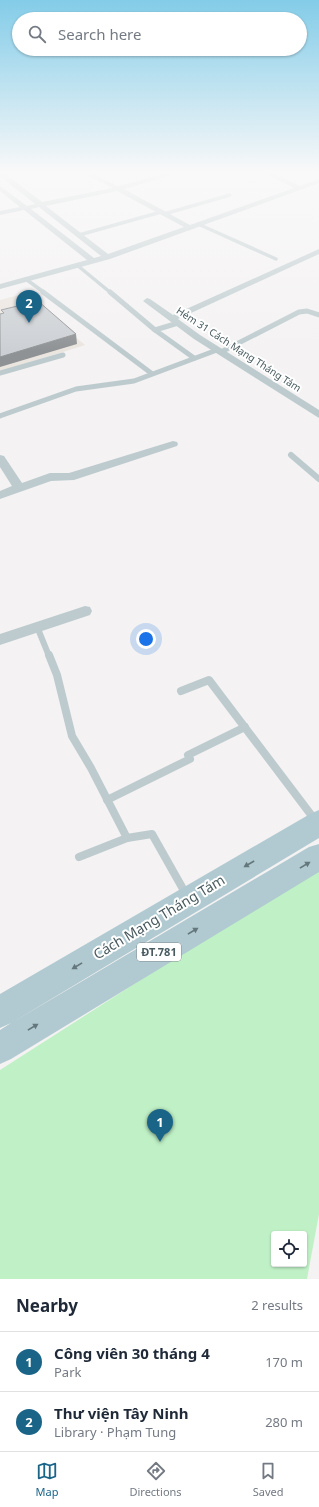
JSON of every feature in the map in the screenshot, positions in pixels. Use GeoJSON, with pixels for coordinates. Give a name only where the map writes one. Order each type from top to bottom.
{"type":"FeatureCollection","features":[{"type":"Feature","properties":{"kind":"main road","name":"Cách Mạng Tháng Tám"},"geometry":{"type":"LineString","coordinates":[[0,1012],[318,823]]}},
{"type":"Feature","properties":{"kind":"main road","name":"ĐT.781"},"geometry":{"type":"LineString","coordinates":[[0,1048],[319,857]]}},
{"type":"Feature","properties":{"kind":"street"},"geometry":{"type":"LineString","coordinates":[[57,233],[93,261]]}},
{"type":"Feature","properties":{"kind":"street"},"geometry":{"type":"LineString","coordinates":[[76,233],[107,257]]}},
{"type":"Feature","properties":{"kind":"street"},"geometry":{"type":"LineString","coordinates":[[0,287],[107,257],[173,233]]}},
{"type":"Feature","properties":{"kind":"street"},"geometry":{"type":"LineString","coordinates":[[175,321],[319,251]]}},
{"type":"Feature","properties":{"kind":"street","name":"Hẻm 31 Cách Mạng Tháng Tám"},"geometry":{"type":"LineString","coordinates":[[147,301],[219,351],[319,415]]}},
{"type":"Feature","properties":{"kind":"street"},"geometry":{"type":"LineString","coordinates":[[0,495],[50,477],[70,477],[173,444]]}},
{"type":"Feature","properties":{"kind":"street"},"geometry":{"type":"LineString","coordinates":[[0,458],[20,488]]}},
{"type":"Feature","properties":{"kind":"street"},"geometry":{"type":"LineString","coordinates":[[0,640],[38,629],[85,611]]}},
{"type":"Feature","properties":{"kind":"lane"},"geometry":{"type":"LineString","coordinates":[[79,235],[88,233]]}},
{"type":"Feature","properties":{"kind":"lane"},"geometry":{"type":"LineString","coordinates":[[217,233],[276,259]]}},
{"type":"Feature","properties":{"kind":"lane"},"geometry":{"type":"LineString","coordinates":[[77,265],[155,330],[194,358]]}},
{"type":"Feature","properties":{"kind":"lane"},"geometry":{"type":"LineString","coordinates":[[27,280],[151,373]]}},
{"type":"Feature","properties":{"kind":"lane"},"geometry":{"type":"LineString","coordinates":[[0,416],[76,389],[134,380],[194,358],[219,351],[299,312],[307,310],[319,315]]}},
{"type":"Feature","properties":{"kind":"lane"},"geometry":{"type":"LineString","coordinates":[[155,330],[175,321]]}},
{"type":"Feature","properties":{"kind":"lane"},"geometry":{"type":"LineString","coordinates":[[0,373],[63,355]]}},
{"type":"Feature","properties":{"kind":"lane"},"geometry":{"type":"LineString","coordinates":[[292,455],[319,479]]}},
{"type":"Feature","properties":{"kind":"lane"},"geometry":{"type":"LineString","coordinates":[[38,629],[57,675],[72,736],[91,768],[127,838]]}},
{"type":"Feature","properties":{"kind":"lane"},"geometry":{"type":"LineString","coordinates":[[181,691],[209,680],[318,823]]}},
{"type":"Feature","properties":{"kind":"lane"},"geometry":{"type":"LineString","coordinates":[[107,800],[190,759],[188,755],[245,727]]}},
{"type":"Feature","properties":{"kind":"lane"},"geometry":{"type":"LineString","coordinates":[[79,858],[127,838],[152,834],[188,900]]}},
{"type":"Feature","properties":{"kind":"shaded area"},"geometry":{"type":"Polygon","coordinates":[[[23,294],[85,345],[0,372],[0,300],[23,294]]]}},
{"type":"Feature","properties":{"kind":"green space"},"geometry":{"type":"Polygon","coordinates":[[[319,867],[319,1214],[307,1279],[0,1279],[0,1070],[319,867]]]}},
{"type":"Feature","properties":{"kind":"building"},"geometry":{"type":"Polygon","coordinates":[[[38,301],[76,334],[0,357],[0,314],[4,313],[1,310],[38,301]]]}},
{"type":"Feature","properties":{"kind":"place","name":"Thư viện Tây Ninh"},"geometry":{"type":"Point","coordinates":[29,323]}},
{"type":"Feature","properties":{"kind":"place","name":"Công viên 30 tháng 4"},"geometry":{"type":"Point","coordinates":[160,1142]}}]}
